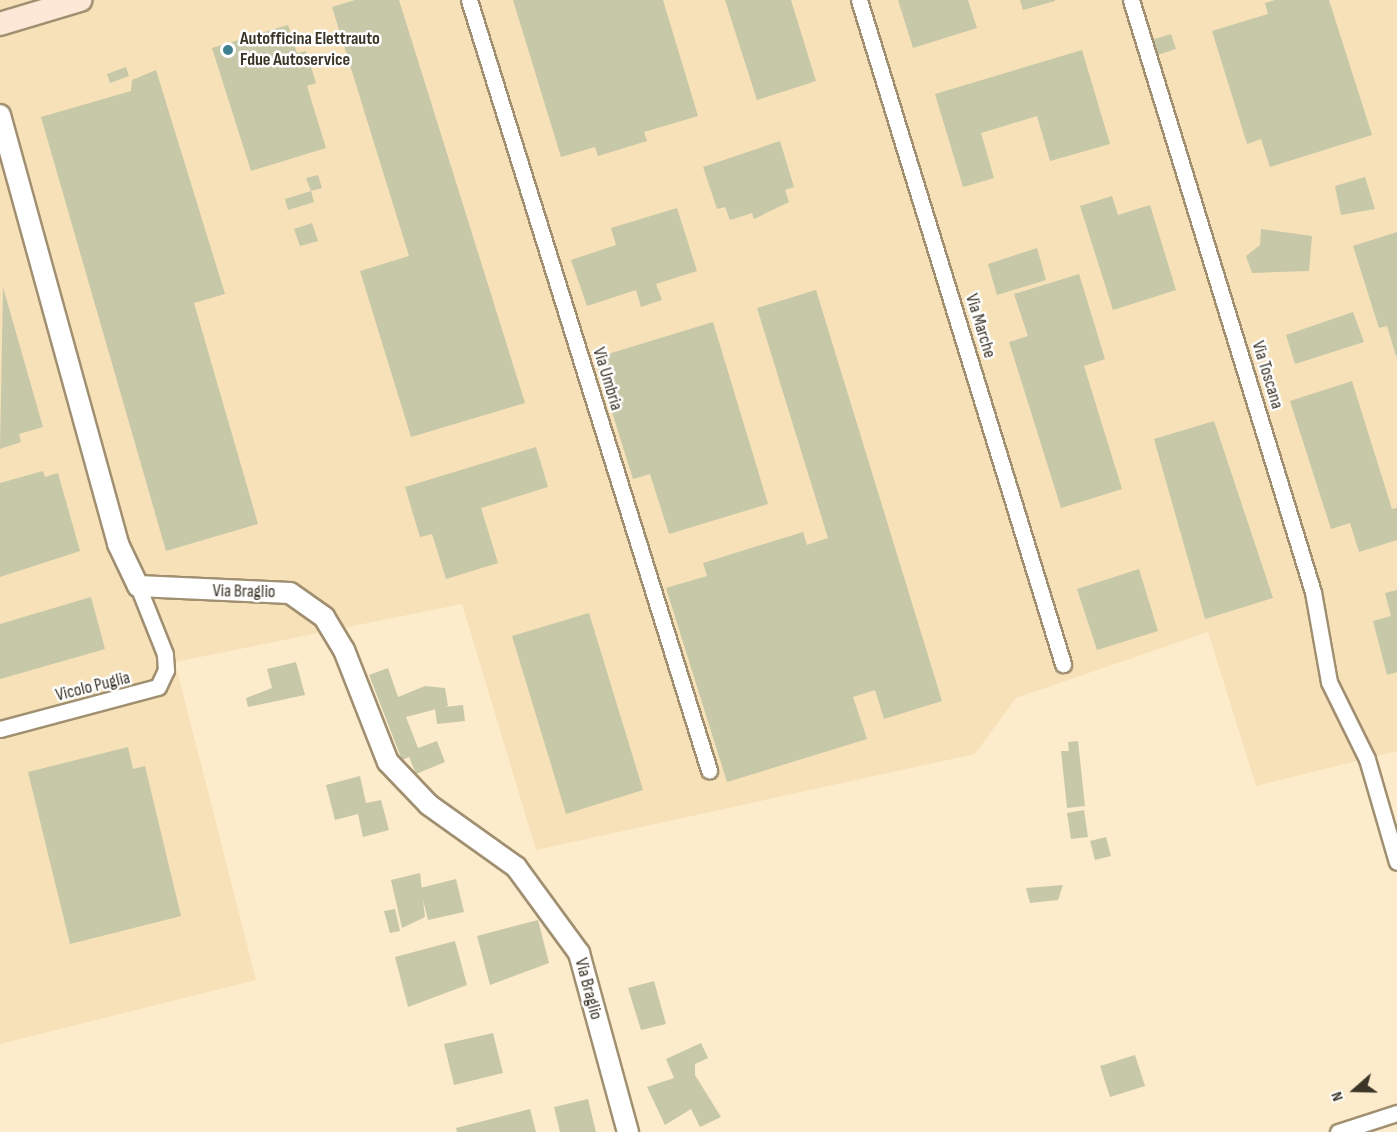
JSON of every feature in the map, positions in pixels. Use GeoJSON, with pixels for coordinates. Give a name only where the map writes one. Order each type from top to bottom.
{"type":"FeatureCollection","features":[{"type":"Feature","properties":{"kind":"main road"},"geometry":{"type":"LineString","coordinates":[[0,24],[80,0]]}},
{"type":"Feature","properties":{"kind":"street","name":"Via Umbria"},"geometry":{"type":"LineString","coordinates":[[469,0],[709,770]]}},
{"type":"Feature","properties":{"kind":"street","name":"Via Marche"},"geometry":{"type":"LineString","coordinates":[[859,0],[1063,664]]}},
{"type":"Feature","properties":{"kind":"street","name":"Via Toscana"},"geometry":{"type":"LineString","coordinates":[[1131,0],[1313,592],[1329,682],[1367,759],[1397,862]]}},
{"type":"Feature","properties":{"kind":"street"},"geometry":{"type":"LineString","coordinates":[[0,115],[118,544],[138,586]]}},
{"type":"Feature","properties":{"kind":"street","name":"Vicolo Puglia"},"geometry":{"type":"LineString","coordinates":[[0,729],[158,687],[166,670],[165,654],[138,586]]}},
{"type":"Feature","properties":{"kind":"street","name":"Via Braglio"},"geometry":{"type":"LineString","coordinates":[[138,586],[290,593],[324,617],[344,650],[388,762],[417,795],[516,867],[579,953],[628,1132]]}},
{"type":"Feature","properties":{"kind":"street"},"geometry":{"type":"LineString","coordinates":[[1338,1132],[1397,1113]]}},
{"type":"Feature","properties":{"kind":"shaded area"},"geometry":{"type":"Polygon","coordinates":[[[0,0],[1397,0],[1397,751],[1256,786],[1208,632],[1016,698],[975,754],[536,850],[462,604],[175,662],[256,980],[0,1044],[0,0]]]}},
{"type":"Feature","properties":{"kind":"building"},"geometry":{"type":"Polygon","coordinates":[[[355,0],[399,0],[525,403],[411,437],[360,271],[409,256],[332,7],[355,0]]]}},
{"type":"Feature","properties":{"kind":"building"},"geometry":{"type":"Polygon","coordinates":[[[513,0],[663,0],[698,116],[644,132],[647,141],[598,156],[595,147],[561,157],[513,0]]]}},
{"type":"Feature","properties":{"kind":"building"},"geometry":{"type":"Polygon","coordinates":[[[725,0],[791,0],[816,81],[757,100],[725,0]]]}},
{"type":"Feature","properties":{"kind":"building"},"geometry":{"type":"Polygon","coordinates":[[[898,0],[968,0],[977,28],[913,48],[898,0]]]}},
{"type":"Feature","properties":{"kind":"building"},"geometry":{"type":"Polygon","coordinates":[[[1020,0],[1055,0],[1055,1],[1023,10],[1020,0]]]}},
{"type":"Feature","properties":{"kind":"building"},"geometry":{"type":"Polygon","coordinates":[[[1275,0],[1329,0],[1372,135],[1270,167],[1261,139],[1247,144],[1212,31],[1268,14],[1265,3],[1275,0]]]}},
{"type":"Feature","properties":{"kind":"building"},"geometry":{"type":"Polygon","coordinates":[[[288,25],[297,53],[306,51],[316,83],[307,86],[326,148],[251,171],[212,48],[288,25]]]}},
{"type":"Feature","properties":{"kind":"building"},"geometry":{"type":"Polygon","coordinates":[[[1171,34],[1176,49],[1157,55],[1152,40],[1171,34]]]}},
{"type":"Feature","properties":{"kind":"building"},"geometry":{"type":"Polygon","coordinates":[[[1082,50],[1110,144],[1050,161],[1037,116],[981,133],[994,178],[963,187],[935,94],[1082,50]]]}},
{"type":"Feature","properties":{"kind":"building"},"geometry":{"type":"Polygon","coordinates":[[[126,67],[129,76],[110,83],[107,74],[126,67]]]}},
{"type":"Feature","properties":{"kind":"building"},"geometry":{"type":"Polygon","coordinates":[[[156,70],[225,294],[194,303],[258,524],[166,551],[41,117],[131,91],[132,80],[156,70]]]}},
{"type":"Feature","properties":{"kind":"building"},"geometry":{"type":"Polygon","coordinates":[[[780,141],[794,187],[785,190],[789,202],[754,219],[752,213],[730,220],[725,207],[717,209],[703,167],[780,141]]]}},
{"type":"Feature","properties":{"kind":"building"},"geometry":{"type":"Polygon","coordinates":[[[318,175],[322,188],[311,191],[306,178],[318,175]]]}},
{"type":"Feature","properties":{"kind":"building"},"geometry":{"type":"Polygon","coordinates":[[[1365,177],[1375,209],[1341,215],[1335,186],[1365,177]]]}},
{"type":"Feature","properties":{"kind":"building"},"geometry":{"type":"Polygon","coordinates":[[[311,191],[314,202],[288,210],[285,199],[311,191]]]}},
{"type":"Feature","properties":{"kind":"building"},"geometry":{"type":"Polygon","coordinates":[[[1112,196],[1118,215],[1150,205],[1176,290],[1113,310],[1080,206],[1112,196]]]}},
{"type":"Feature","properties":{"kind":"building"},"geometry":{"type":"Polygon","coordinates":[[[677,208],[697,271],[656,284],[662,300],[641,307],[636,290],[587,306],[571,260],[616,245],[611,228],[677,208]]]}},
{"type":"Feature","properties":{"kind":"building"},"geometry":{"type":"Polygon","coordinates":[[[312,223],[318,241],[300,246],[294,229],[312,223]]]}},
{"type":"Feature","properties":{"kind":"building"},"geometry":{"type":"Polygon","coordinates":[[[1261,229],[1312,236],[1309,271],[1252,273],[1246,256],[1260,245],[1261,229]]]}},
{"type":"Feature","properties":{"kind":"building"},"geometry":{"type":"Polygon","coordinates":[[[1397,232],[1396,356],[1387,326],[1379,328],[1353,246],[1397,232]]]}},
{"type":"Feature","properties":{"kind":"building"},"geometry":{"type":"Polygon","coordinates":[[[1037,248],[1046,280],[997,295],[988,264],[1037,248]]]}},
{"type":"Feature","properties":{"kind":"building"},"geometry":{"type":"Polygon","coordinates":[[[1079,274],[1105,359],[1084,366],[1122,489],[1061,508],[1009,342],[1028,336],[1014,294],[1079,274]]]}},
{"type":"Feature","properties":{"kind":"building"},"geometry":{"type":"Polygon","coordinates":[[[3,287],[43,427],[19,434],[21,442],[0,449],[3,287]]]}},
{"type":"Feature","properties":{"kind":"building"},"geometry":{"type":"Polygon","coordinates":[[[816,290],[942,701],[884,719],[875,690],[853,697],[867,739],[727,782],[666,588],[707,576],[703,563],[803,532],[807,545],[828,538],[757,308],[816,290]]]}},
{"type":"Feature","properties":{"kind":"building"},"geometry":{"type":"Polygon","coordinates":[[[1353,312],[1364,342],[1295,364],[1286,335],[1353,312]]]}},
{"type":"Feature","properties":{"kind":"building"},"geometry":{"type":"Polygon","coordinates":[[[713,322],[768,504],[669,534],[650,474],[633,479],[595,358],[713,322]]]}},
{"type":"Feature","properties":{"kind":"building"},"geometry":{"type":"Polygon","coordinates":[[[1352,381],[1392,509],[1397,508],[1397,540],[1359,552],[1350,523],[1331,529],[1290,401],[1352,381]]]}},
{"type":"Feature","properties":{"kind":"building"},"geometry":{"type":"Polygon","coordinates":[[[1214,421],[1273,598],[1205,619],[1154,439],[1214,421]]]}},
{"type":"Feature","properties":{"kind":"building"},"geometry":{"type":"Polygon","coordinates":[[[536,447],[548,487],[481,508],[498,563],[446,579],[432,534],[420,537],[405,487],[536,447]]]}},
{"type":"Feature","properties":{"kind":"building"},"geometry":{"type":"Polygon","coordinates":[[[43,471],[45,477],[58,473],[80,551],[0,577],[0,483],[43,471]]]}},
{"type":"Feature","properties":{"kind":"building"},"geometry":{"type":"Polygon","coordinates":[[[1139,569],[1158,631],[1097,650],[1077,589],[1139,569]]]}},
{"type":"Feature","properties":{"kind":"building"},"geometry":{"type":"Polygon","coordinates":[[[1397,590],[1397,672],[1387,675],[1373,621],[1391,616],[1385,593],[1397,590]]]}},
{"type":"Feature","properties":{"kind":"building"},"geometry":{"type":"Polygon","coordinates":[[[91,597],[105,649],[0,679],[0,624],[91,597]]]}},
{"type":"Feature","properties":{"kind":"building"},"geometry":{"type":"Polygon","coordinates":[[[589,613],[643,790],[566,814],[512,636],[589,613]]]}},
{"type":"Feature","properties":{"kind":"building"},"geometry":{"type":"Polygon","coordinates":[[[296,662],[305,695],[248,707],[246,698],[272,688],[267,669],[296,662]]]}},
{"type":"Feature","properties":{"kind":"building"},"geometry":{"type":"Polygon","coordinates":[[[388,668],[398,697],[425,686],[445,688],[448,706],[406,717],[418,748],[437,741],[445,762],[416,774],[409,757],[402,760],[369,675],[388,668]]]}},
{"type":"Feature","properties":{"kind":"building"},"geometry":{"type":"Polygon","coordinates":[[[463,705],[465,721],[437,724],[435,708],[463,705]]]}},
{"type":"Feature","properties":{"kind":"building"},"geometry":{"type":"Polygon","coordinates":[[[1078,741],[1085,806],[1067,808],[1061,751],[1069,751],[1068,742],[1078,741]]]}},
{"type":"Feature","properties":{"kind":"building"},"geometry":{"type":"Polygon","coordinates":[[[128,747],[133,769],[145,766],[181,916],[70,944],[28,772],[128,747]]]}},
{"type":"Feature","properties":{"kind":"building"},"geometry":{"type":"Polygon","coordinates":[[[360,776],[366,803],[381,800],[389,830],[363,837],[358,814],[335,820],[326,785],[360,776]]]}},
{"type":"Feature","properties":{"kind":"building"},"geometry":{"type":"Polygon","coordinates":[[[1084,810],[1088,837],[1071,839],[1067,813],[1084,810]]]}},
{"type":"Feature","properties":{"kind":"building"},"geometry":{"type":"Polygon","coordinates":[[[1106,837],[1111,856],[1095,860],[1090,841],[1106,837]]]}},
{"type":"Feature","properties":{"kind":"building"},"geometry":{"type":"Polygon","coordinates":[[[420,873],[425,917],[402,928],[391,880],[420,873]]]}},
{"type":"Feature","properties":{"kind":"building"},"geometry":{"type":"Polygon","coordinates":[[[456,879],[464,912],[428,920],[420,888],[456,879]]]}},
{"type":"Feature","properties":{"kind":"building"},"geometry":{"type":"Polygon","coordinates":[[[1063,885],[1058,900],[1030,903],[1026,888],[1063,885]]]}},
{"type":"Feature","properties":{"kind":"building"},"geometry":{"type":"Polygon","coordinates":[[[395,909],[400,931],[390,933],[384,911],[395,909]]]}},
{"type":"Feature","properties":{"kind":"building"},"geometry":{"type":"Polygon","coordinates":[[[538,920],[549,963],[490,985],[477,936],[538,920]]]}},
{"type":"Feature","properties":{"kind":"building"},"geometry":{"type":"Polygon","coordinates":[[[455,941],[467,985],[408,1007],[395,957],[455,941]]]}},
{"type":"Feature","properties":{"kind":"building"},"geometry":{"type":"Polygon","coordinates":[[[654,981],[666,1024],[641,1030],[628,988],[654,981]]]}},
{"type":"Feature","properties":{"kind":"building"},"geometry":{"type":"Polygon","coordinates":[[[493,1033],[503,1073],[454,1085],[444,1044],[493,1033]]]}},
{"type":"Feature","properties":{"kind":"building"},"geometry":{"type":"Polygon","coordinates":[[[701,1043],[708,1058],[695,1064],[695,1075],[721,1117],[700,1127],[691,1109],[665,1125],[647,1087],[674,1078],[666,1059],[701,1043]]]}},
{"type":"Feature","properties":{"kind":"building"},"geometry":{"type":"Polygon","coordinates":[[[1135,1055],[1145,1086],[1110,1097],[1100,1066],[1135,1055]]]}},
{"type":"Feature","properties":{"kind":"building"},"geometry":{"type":"Polygon","coordinates":[[[588,1099],[596,1132],[560,1132],[554,1107],[588,1099]]]}},
{"type":"Feature","properties":{"kind":"building"},"geometry":{"type":"Polygon","coordinates":[[[530,1109],[536,1132],[457,1132],[456,1128],[530,1109]]]}},
{"type":"Feature","properties":{"kind":"place","name":"Autofficina Elettrauto Fdue Autoservice"},"geometry":{"type":"Point","coordinates":[228,50]}}]}
